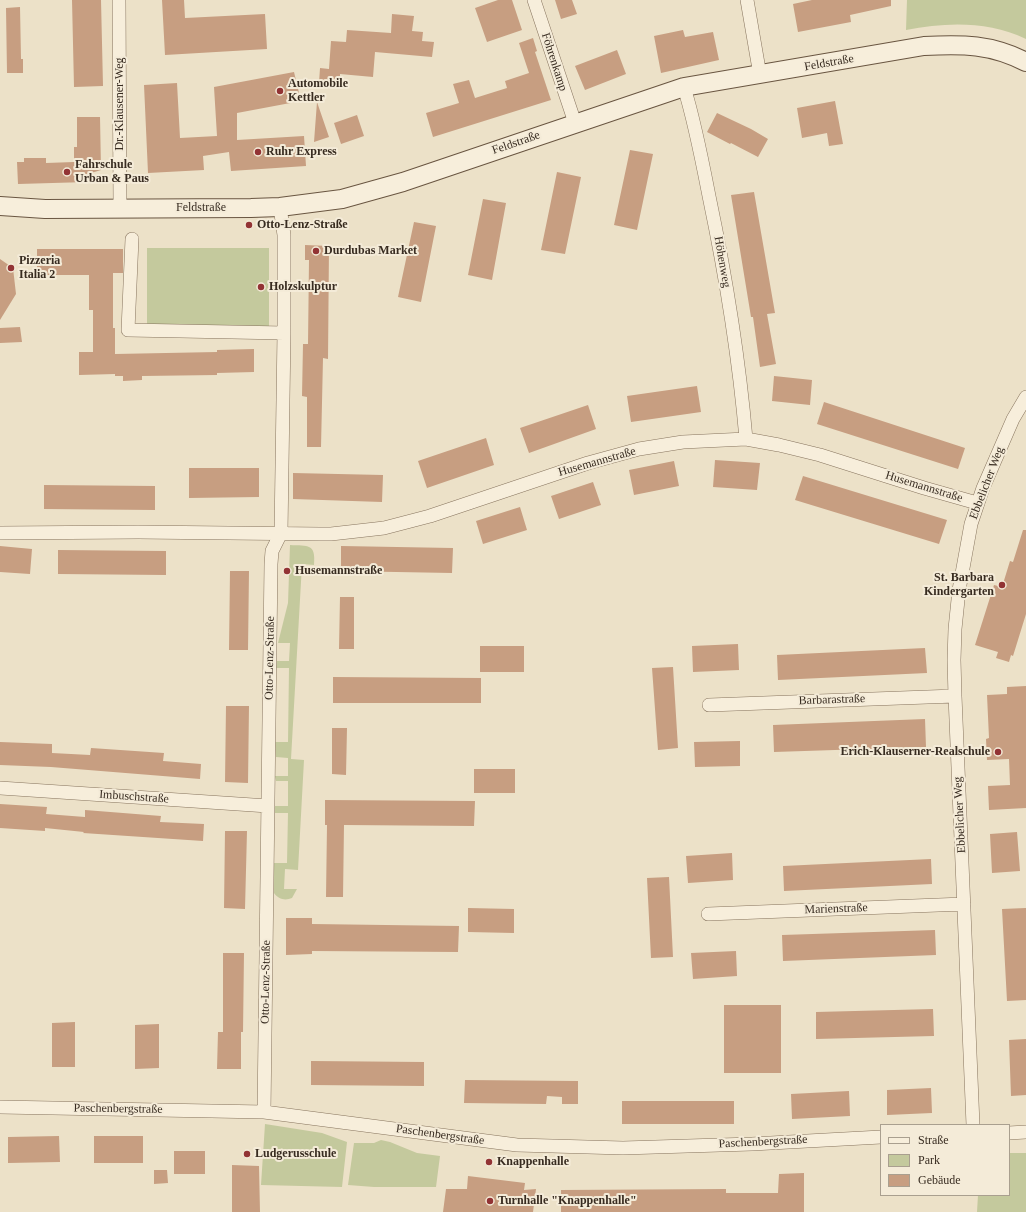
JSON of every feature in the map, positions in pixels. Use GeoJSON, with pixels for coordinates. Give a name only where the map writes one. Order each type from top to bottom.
{"type":"FeatureCollection","features":[{"type":"Feature","properties":{"kind":"main road","name":"Feldstraße"},"geometry":{"type":"LineString","coordinates":[[0,206],[45,209],[280,207],[342,199],[395,184],[684,87],[924,46],[961,44],[992,48],[1011,54],[1026,62]]}},
{"type":"Feature","properties":{"kind":"street","name":"Dr.-Klausener-Weg"},"geometry":{"type":"LineString","coordinates":[[119,0],[120,208]]}},
{"type":"Feature","properties":{"kind":"street","name":"Föhrenkamp"},"geometry":{"type":"LineString","coordinates":[[534,0],[575,123]]}},
{"type":"Feature","properties":{"kind":"street"},"geometry":{"type":"LineString","coordinates":[[747,0],[760,75]]}},
{"type":"Feature","properties":{"kind":"street","name":"Höhenweg"},"geometry":{"type":"LineString","coordinates":[[684,87],[693,117],[720,246],[742,384],[746,439]]}},
{"type":"Feature","properties":{"kind":"street","name":"Otto-Lenz-Straße"},"geometry":{"type":"LineString","coordinates":[[264,1112],[272,551],[281,533],[284,235],[280,207]]}},
{"type":"Feature","properties":{"kind":"street"},"geometry":{"type":"LineString","coordinates":[[132,239],[128,330],[284,334]]}},
{"type":"Feature","properties":{"kind":"street","name":"Ebbelicher Weg"},"geometry":{"type":"LineString","coordinates":[[973,1124],[955,696],[955,629],[959,590],[977,503],[1013,419],[1026,397]]}},
{"type":"Feature","properties":{"kind":"street","name":"Husemannstraße"},"geometry":{"type":"LineString","coordinates":[[0,533],[138,532],[332,534],[384,528],[430,516],[573,468],[639,449],[683,442],[746,439],[820,455],[977,503]]}},
{"type":"Feature","properties":{"kind":"street","name":"Barbarastraße"},"geometry":{"type":"LineString","coordinates":[[709,705],[955,696]]}},
{"type":"Feature","properties":{"kind":"street","name":"Imbuschstraße"},"geometry":{"type":"LineString","coordinates":[[0,788],[268,806]]}},
{"type":"Feature","properties":{"kind":"street","name":"Marienstraße"},"geometry":{"type":"LineString","coordinates":[[708,914],[964,904]]}},
{"type":"Feature","properties":{"kind":"street","name":"Paschenbergstraße"},"geometry":{"type":"LineString","coordinates":[[0,1107],[264,1112],[517,1145],[623,1148],[752,1144],[880,1137]]}},
{"type":"Feature","properties":{"kind":"street"},"geometry":{"type":"LineString","coordinates":[[1010,1133],[1026,1132]]}},
{"type":"Feature","properties":{"kind":"green space"},"geometry":{"type":"Polygon","coordinates":[[[907,0],[1026,0],[1026,39],[1012,33],[982,26],[952,25],[921,27],[906,30],[907,0]]]}},
{"type":"Feature","properties":{"kind":"green space"},"geometry":{"type":"Polygon","coordinates":[[[147,248],[269,248],[269,326],[147,327],[147,248]]]}},
{"type":"Feature","properties":{"kind":"green space"},"geometry":{"type":"Polygon","coordinates":[[[290,545],[310,547],[314,553],[314,565],[302,564],[291,759],[304,760],[298,870],[285,869],[284,889],[297,889],[292,898],[284,899],[278,897],[274,893],[274,863],[287,863],[288,813],[275,813],[275,806],[288,806],[288,781],[276,781],[275,776],[288,776],[288,758],[276,757],[275,742],[288,742],[289,668],[276,668],[277,661],[289,661],[290,643],[278,643],[288,603],[290,545]]]}},
{"type":"Feature","properties":{"kind":"green space"},"geometry":{"type":"Polygon","coordinates":[[[265,1124],[322,1133],[347,1142],[342,1187],[261,1185],[265,1124]]]}},
{"type":"Feature","properties":{"kind":"green space"},"geometry":{"type":"Polygon","coordinates":[[[381,1140],[417,1153],[440,1156],[436,1187],[374,1187],[348,1185],[354,1143],[374,1143],[381,1140]]]}},
{"type":"Feature","properties":{"kind":"green space"},"geometry":{"type":"Polygon","coordinates":[[[1010,1153],[1026,1153],[1026,1212],[977,1212],[978,1196],[1010,1196],[1010,1153]]]}},
{"type":"Feature","properties":{"kind":"building"},"geometry":{"type":"Polygon","coordinates":[[[72,0],[101,0],[103,86],[74,87],[72,0]]]}},
{"type":"Feature","properties":{"kind":"building"},"geometry":{"type":"Polygon","coordinates":[[[162,0],[184,0],[185,18],[265,14],[267,49],[165,55],[162,0]]]}},
{"type":"Feature","properties":{"kind":"building"},"geometry":{"type":"Polygon","coordinates":[[[498,0],[512,0],[522,30],[487,42],[475,8],[498,0]]]}},
{"type":"Feature","properties":{"kind":"building"},"geometry":{"type":"Polygon","coordinates":[[[555,0],[572,0],[577,14],[561,19],[555,0]]]}},
{"type":"Feature","properties":{"kind":"building"},"geometry":{"type":"Polygon","coordinates":[[[812,0],[891,0],[891,6],[850,15],[851,22],[798,32],[793,4],[812,0]]]}},
{"type":"Feature","properties":{"kind":"building"},"geometry":{"type":"Polygon","coordinates":[[[20,7],[21,59],[23,59],[23,73],[7,73],[6,8],[20,7]]]}},
{"type":"Feature","properties":{"kind":"building"},"geometry":{"type":"Polygon","coordinates":[[[392,14],[414,16],[412,31],[423,32],[422,41],[434,42],[432,57],[375,52],[373,77],[340,74],[340,84],[319,83],[320,68],[329,69],[331,41],[346,42],[347,30],[391,33],[392,14]]]}},
{"type":"Feature","properties":{"kind":"building"},"geometry":{"type":"Polygon","coordinates":[[[683,30],[685,37],[713,32],[719,60],[661,73],[654,36],[683,30]]]}},
{"type":"Feature","properties":{"kind":"building"},"geometry":{"type":"Polygon","coordinates":[[[533,38],[537,51],[535,52],[551,100],[433,137],[426,113],[459,103],[453,84],[469,80],[475,98],[507,88],[505,81],[529,73],[519,43],[533,38]]]}},
{"type":"Feature","properties":{"kind":"building"},"geometry":{"type":"Polygon","coordinates":[[[617,50],[626,74],[585,90],[575,66],[617,50]]]}},
{"type":"Feature","properties":{"kind":"building"},"geometry":{"type":"Polygon","coordinates":[[[294,72],[301,101],[237,113],[237,140],[304,136],[306,166],[231,171],[229,152],[203,156],[204,170],[148,173],[144,85],[177,83],[180,138],[217,136],[214,87],[294,72]]]}},
{"type":"Feature","properties":{"kind":"building"},"geometry":{"type":"Polygon","coordinates":[[[835,101],[843,144],[829,146],[827,133],[802,138],[797,108],[835,101]]]}},
{"type":"Feature","properties":{"kind":"building"},"geometry":{"type":"Polygon","coordinates":[[[317,102],[329,137],[314,142],[317,102]]]}},
{"type":"Feature","properties":{"kind":"building"},"geometry":{"type":"Polygon","coordinates":[[[717,113],[768,139],[758,157],[707,132],[717,113]]]}},
{"type":"Feature","properties":{"kind":"building"},"geometry":{"type":"Polygon","coordinates":[[[357,115],[364,136],[341,144],[334,123],[357,115]]]}},
{"type":"Feature","properties":{"kind":"building"},"geometry":{"type":"Polygon","coordinates":[[[77,117],[100,117],[101,170],[88,174],[87,182],[18,184],[17,162],[24,162],[24,158],[46,158],[46,163],[74,162],[74,147],[77,147],[77,117]]]}},
{"type":"Feature","properties":{"kind":"building"},"geometry":{"type":"Polygon","coordinates":[[[630,150],[653,154],[637,230],[614,225],[630,150]]]}},
{"type":"Feature","properties":{"kind":"building"},"geometry":{"type":"Polygon","coordinates":[[[557,172],[581,177],[565,254],[541,250],[557,172]]]}},
{"type":"Feature","properties":{"kind":"building"},"geometry":{"type":"Polygon","coordinates":[[[754,192],[775,313],[767,314],[776,364],[760,367],[753,317],[751,317],[731,195],[754,192]]]}},
{"type":"Feature","properties":{"kind":"building"},"geometry":{"type":"Polygon","coordinates":[[[483,199],[506,203],[492,280],[468,275],[483,199]]]}},
{"type":"Feature","properties":{"kind":"building"},"geometry":{"type":"Polygon","coordinates":[[[414,222],[436,226],[421,302],[398,297],[414,222]]]}},
{"type":"Feature","properties":{"kind":"building"},"geometry":{"type":"Polygon","coordinates":[[[305,245],[329,246],[328,359],[323,358],[321,447],[307,447],[307,397],[302,396],[303,344],[308,344],[309,260],[305,260],[305,245]]]}},
{"type":"Feature","properties":{"kind":"building"},"geometry":{"type":"Polygon","coordinates":[[[37,249],[123,249],[123,273],[113,273],[113,328],[115,328],[115,354],[217,352],[217,350],[254,349],[254,372],[217,373],[217,375],[142,376],[142,380],[123,381],[123,376],[115,376],[115,374],[79,375],[79,352],[93,352],[93,310],[89,310],[89,275],[37,275],[37,249]]]}},
{"type":"Feature","properties":{"kind":"building"},"geometry":{"type":"Polygon","coordinates":[[[0,259],[13,268],[16,294],[0,320],[0,259]]]}},
{"type":"Feature","properties":{"kind":"building"},"geometry":{"type":"Polygon","coordinates":[[[20,327],[22,342],[0,343],[0,328],[20,327]]]}},
{"type":"Feature","properties":{"kind":"building"},"geometry":{"type":"Polygon","coordinates":[[[774,376],[812,380],[810,405],[772,401],[774,376]]]}},
{"type":"Feature","properties":{"kind":"building"},"geometry":{"type":"Polygon","coordinates":[[[697,386],[701,412],[631,422],[627,396],[697,386]]]}},
{"type":"Feature","properties":{"kind":"building"},"geometry":{"type":"Polygon","coordinates":[[[824,402],[965,448],[958,469],[817,424],[824,402]]]}},
{"type":"Feature","properties":{"kind":"building"},"geometry":{"type":"Polygon","coordinates":[[[588,405],[596,429],[529,453],[520,428],[588,405]]]}},
{"type":"Feature","properties":{"kind":"building"},"geometry":{"type":"Polygon","coordinates":[[[486,438],[494,465],[427,488],[418,461],[486,438]]]}},
{"type":"Feature","properties":{"kind":"building"},"geometry":{"type":"Polygon","coordinates":[[[715,460],[760,463],[757,490],[713,487],[715,460]]]}},
{"type":"Feature","properties":{"kind":"building"},"geometry":{"type":"Polygon","coordinates":[[[674,461],[679,486],[634,495],[629,470],[674,461]]]}},
{"type":"Feature","properties":{"kind":"building"},"geometry":{"type":"Polygon","coordinates":[[[189,468],[259,468],[259,497],[189,498],[189,468]]]}},
{"type":"Feature","properties":{"kind":"building"},"geometry":{"type":"Polygon","coordinates":[[[293,473],[383,475],[382,502],[293,499],[293,473]]]}},
{"type":"Feature","properties":{"kind":"building"},"geometry":{"type":"Polygon","coordinates":[[[803,476],[947,520],[939,544],[795,500],[803,476]]]}},
{"type":"Feature","properties":{"kind":"building"},"geometry":{"type":"Polygon","coordinates":[[[593,482],[601,505],[559,519],[551,496],[593,482]]]}},
{"type":"Feature","properties":{"kind":"building"},"geometry":{"type":"Polygon","coordinates":[[[44,485],[155,486],[155,510],[44,509],[44,485]]]}},
{"type":"Feature","properties":{"kind":"building"},"geometry":{"type":"Polygon","coordinates":[[[520,507],[527,530],[483,544],[476,521],[520,507]]]}},
{"type":"Feature","properties":{"kind":"building"},"geometry":{"type":"Polygon","coordinates":[[[1023,530],[1026,530],[1026,614],[1013,656],[1011,655],[1009,662],[996,658],[998,652],[975,645],[994,585],[1002,587],[1010,561],[1013,562],[1023,530]]]}},
{"type":"Feature","properties":{"kind":"building"},"geometry":{"type":"Polygon","coordinates":[[[0,546],[32,549],[30,574],[0,572],[0,546]]]}},
{"type":"Feature","properties":{"kind":"building"},"geometry":{"type":"Polygon","coordinates":[[[341,546],[453,548],[452,573],[341,571],[341,546]]]}},
{"type":"Feature","properties":{"kind":"building"},"geometry":{"type":"Polygon","coordinates":[[[58,550],[166,551],[166,575],[58,574],[58,550]]]}},
{"type":"Feature","properties":{"kind":"building"},"geometry":{"type":"Polygon","coordinates":[[[230,571],[249,571],[248,650],[229,650],[230,571]]]}},
{"type":"Feature","properties":{"kind":"building"},"geometry":{"type":"Polygon","coordinates":[[[340,597],[354,597],[354,649],[339,649],[340,597]]]}},
{"type":"Feature","properties":{"kind":"building"},"geometry":{"type":"Polygon","coordinates":[[[738,644],[739,670],[693,672],[692,646],[738,644]]]}},
{"type":"Feature","properties":{"kind":"building"},"geometry":{"type":"Polygon","coordinates":[[[480,646],[524,646],[524,672],[480,672],[480,646]]]}},
{"type":"Feature","properties":{"kind":"building"},"geometry":{"type":"Polygon","coordinates":[[[925,648],[927,673],[778,680],[777,655],[925,648]]]}},
{"type":"Feature","properties":{"kind":"building"},"geometry":{"type":"Polygon","coordinates":[[[673,667],[678,748],[658,750],[652,668],[673,667]]]}},
{"type":"Feature","properties":{"kind":"building"},"geometry":{"type":"Polygon","coordinates":[[[333,677],[481,678],[481,703],[333,703],[333,677]]]}},
{"type":"Feature","properties":{"kind":"building"},"geometry":{"type":"Polygon","coordinates":[[[1026,686],[1026,808],[989,810],[988,786],[1010,785],[1009,759],[987,760],[986,739],[989,738],[987,695],[1007,694],[1007,687],[1026,686]]]}},
{"type":"Feature","properties":{"kind":"building"},"geometry":{"type":"Polygon","coordinates":[[[226,706],[249,706],[248,783],[225,782],[226,706]]]}},
{"type":"Feature","properties":{"kind":"building"},"geometry":{"type":"Polygon","coordinates":[[[925,719],[926,747],[774,752],[773,725],[925,719]]]}},
{"type":"Feature","properties":{"kind":"building"},"geometry":{"type":"Polygon","coordinates":[[[332,728],[347,728],[346,775],[332,774],[332,728]]]}},
{"type":"Feature","properties":{"kind":"building"},"geometry":{"type":"Polygon","coordinates":[[[740,741],[740,766],[695,767],[694,742],[740,741]]]}},
{"type":"Feature","properties":{"kind":"building"},"geometry":{"type":"Polygon","coordinates":[[[0,742],[52,744],[52,753],[90,755],[91,748],[164,753],[163,761],[201,764],[200,779],[51,767],[0,765],[0,742]]]}},
{"type":"Feature","properties":{"kind":"building"},"geometry":{"type":"Polygon","coordinates":[[[474,769],[515,769],[515,793],[474,793],[474,769]]]}},
{"type":"Feature","properties":{"kind":"building"},"geometry":{"type":"Polygon","coordinates":[[[325,800],[475,801],[474,826],[344,825],[343,897],[326,897],[327,825],[325,825],[325,800]]]}},
{"type":"Feature","properties":{"kind":"building"},"geometry":{"type":"Polygon","coordinates":[[[0,804],[47,807],[46,814],[85,817],[85,810],[161,816],[160,822],[204,824],[203,841],[83,833],[84,832],[45,828],[45,831],[0,828],[0,804]]]}},
{"type":"Feature","properties":{"kind":"building"},"geometry":{"type":"Polygon","coordinates":[[[225,831],[247,831],[245,909],[224,908],[225,831]]]}},
{"type":"Feature","properties":{"kind":"building"},"geometry":{"type":"Polygon","coordinates":[[[1017,832],[1020,871],[992,873],[990,834],[1017,832]]]}},
{"type":"Feature","properties":{"kind":"building"},"geometry":{"type":"Polygon","coordinates":[[[732,853],[733,880],[688,883],[686,856],[732,853]]]}},
{"type":"Feature","properties":{"kind":"building"},"geometry":{"type":"Polygon","coordinates":[[[931,859],[932,884],[784,891],[783,866],[931,859]]]}},
{"type":"Feature","properties":{"kind":"building"},"geometry":{"type":"Polygon","coordinates":[[[669,877],[673,957],[651,958],[647,878],[669,877]]]}},
{"type":"Feature","properties":{"kind":"building"},"geometry":{"type":"Polygon","coordinates":[[[468,908],[514,909],[514,933],[468,932],[468,908]]]}},
{"type":"Feature","properties":{"kind":"building"},"geometry":{"type":"Polygon","coordinates":[[[1026,908],[1026,1000],[1007,1001],[1002,909],[1026,908]]]}},
{"type":"Feature","properties":{"kind":"building"},"geometry":{"type":"Polygon","coordinates":[[[286,918],[312,918],[312,924],[459,926],[458,952],[312,951],[312,954],[286,955],[286,918]]]}},
{"type":"Feature","properties":{"kind":"building"},"geometry":{"type":"Polygon","coordinates":[[[935,930],[936,955],[783,961],[782,935],[935,930]]]}},
{"type":"Feature","properties":{"kind":"building"},"geometry":{"type":"Polygon","coordinates":[[[736,951],[737,976],[693,979],[691,953],[736,951]]]}},
{"type":"Feature","properties":{"kind":"building"},"geometry":{"type":"Polygon","coordinates":[[[223,953],[244,953],[241,1069],[217,1069],[218,1032],[223,1032],[223,953]]]}},
{"type":"Feature","properties":{"kind":"building"},"geometry":{"type":"Polygon","coordinates":[[[724,1005],[781,1005],[781,1073],[724,1073],[724,1005]]]}},
{"type":"Feature","properties":{"kind":"building"},"geometry":{"type":"Polygon","coordinates":[[[933,1009],[934,1036],[816,1039],[816,1012],[933,1009]]]}},
{"type":"Feature","properties":{"kind":"building"},"geometry":{"type":"Polygon","coordinates":[[[75,1022],[75,1067],[52,1067],[52,1023],[75,1022]]]}},
{"type":"Feature","properties":{"kind":"building"},"geometry":{"type":"Polygon","coordinates":[[[159,1024],[159,1068],[135,1069],[135,1025],[159,1024]]]}},
{"type":"Feature","properties":{"kind":"building"},"geometry":{"type":"Polygon","coordinates":[[[1026,1039],[1026,1095],[1011,1096],[1009,1040],[1026,1039]]]}},
{"type":"Feature","properties":{"kind":"building"},"geometry":{"type":"Polygon","coordinates":[[[311,1061],[424,1062],[424,1086],[311,1085],[311,1061]]]}},
{"type":"Feature","properties":{"kind":"building"},"geometry":{"type":"Polygon","coordinates":[[[465,1080],[578,1081],[578,1104],[562,1104],[562,1097],[547,1096],[546,1104],[464,1103],[465,1080]]]}},
{"type":"Feature","properties":{"kind":"building"},"geometry":{"type":"Polygon","coordinates":[[[931,1088],[932,1113],[887,1115],[887,1090],[931,1088]]]}},
{"type":"Feature","properties":{"kind":"building"},"geometry":{"type":"Polygon","coordinates":[[[849,1091],[850,1116],[792,1119],[791,1094],[849,1091]]]}},
{"type":"Feature","properties":{"kind":"building"},"geometry":{"type":"Polygon","coordinates":[[[622,1101],[734,1101],[734,1124],[622,1124],[622,1101]]]}},
{"type":"Feature","properties":{"kind":"building"},"geometry":{"type":"Polygon","coordinates":[[[59,1136],[60,1162],[8,1163],[8,1137],[59,1136]]]}},
{"type":"Feature","properties":{"kind":"building"},"geometry":{"type":"Polygon","coordinates":[[[94,1136],[143,1136],[143,1163],[94,1163],[94,1136]]]}},
{"type":"Feature","properties":{"kind":"building"},"geometry":{"type":"Polygon","coordinates":[[[174,1151],[205,1151],[205,1174],[174,1174],[174,1151]]]}},
{"type":"Feature","properties":{"kind":"building"},"geometry":{"type":"Polygon","coordinates":[[[232,1165],[259,1166],[260,1212],[232,1212],[232,1165]]]}},
{"type":"Feature","properties":{"kind":"building"},"geometry":{"type":"Polygon","coordinates":[[[154,1170],[167,1170],[168,1183],[154,1184],[154,1170]]]}},
{"type":"Feature","properties":{"kind":"building"},"geometry":{"type":"Polygon","coordinates":[[[804,1173],[804,1212],[561,1212],[561,1190],[726,1189],[726,1193],[778,1193],[779,1174],[804,1173]]]}},
{"type":"Feature","properties":{"kind":"building","name":"Turnhalle \"Knappenhalle\""},"geometry":{"type":"Polygon","coordinates":[[[468,1176],[525,1183],[524,1190],[536,1189],[533,1212],[443,1212],[446,1189],[467,1189],[468,1176]]]}},
{"type":"Feature","properties":{"kind":"place","name":"Automobile Kettler"},"geometry":{"type":"Point","coordinates":[280,91]}},
{"type":"Feature","properties":{"kind":"place","name":"Ruhr Express"},"geometry":{"type":"Point","coordinates":[258,152]}},
{"type":"Feature","properties":{"kind":"place","name":"Fahrschule Urban & Paus"},"geometry":{"type":"Point","coordinates":[67,172]}},
{"type":"Feature","properties":{"kind":"place","name":"Otto-Lenz-Straße"},"geometry":{"type":"Point","coordinates":[249,225]}},
{"type":"Feature","properties":{"kind":"place","name":"Durdubas Market"},"geometry":{"type":"Point","coordinates":[316,251]}},
{"type":"Feature","properties":{"kind":"place","name":"Pizzeria Italia 2"},"geometry":{"type":"Point","coordinates":[11,268]}},
{"type":"Feature","properties":{"kind":"place","name":"Holzskulptur"},"geometry":{"type":"Point","coordinates":[261,287]}},
{"type":"Feature","properties":{"kind":"place","name":"Husemannstraße"},"geometry":{"type":"Point","coordinates":[287,571]}},
{"type":"Feature","properties":{"kind":"place","name":"St. Barbara Kindergarten"},"geometry":{"type":"Point","coordinates":[1002,585]}},
{"type":"Feature","properties":{"kind":"place","name":"Erich-Klauserner-Realschule"},"geometry":{"type":"Point","coordinates":[998,752]}},
{"type":"Feature","properties":{"kind":"place","name":"Ludgerusschule"},"geometry":{"type":"Point","coordinates":[247,1154]}},
{"type":"Feature","properties":{"kind":"place","name":"Knappenhalle"},"geometry":{"type":"Point","coordinates":[489,1162]}},
{"type":"Feature","properties":{"kind":"place","name":"Turnhalle \"Knappenhalle\""},"geometry":{"type":"Point","coordinates":[490,1201]}}]}
